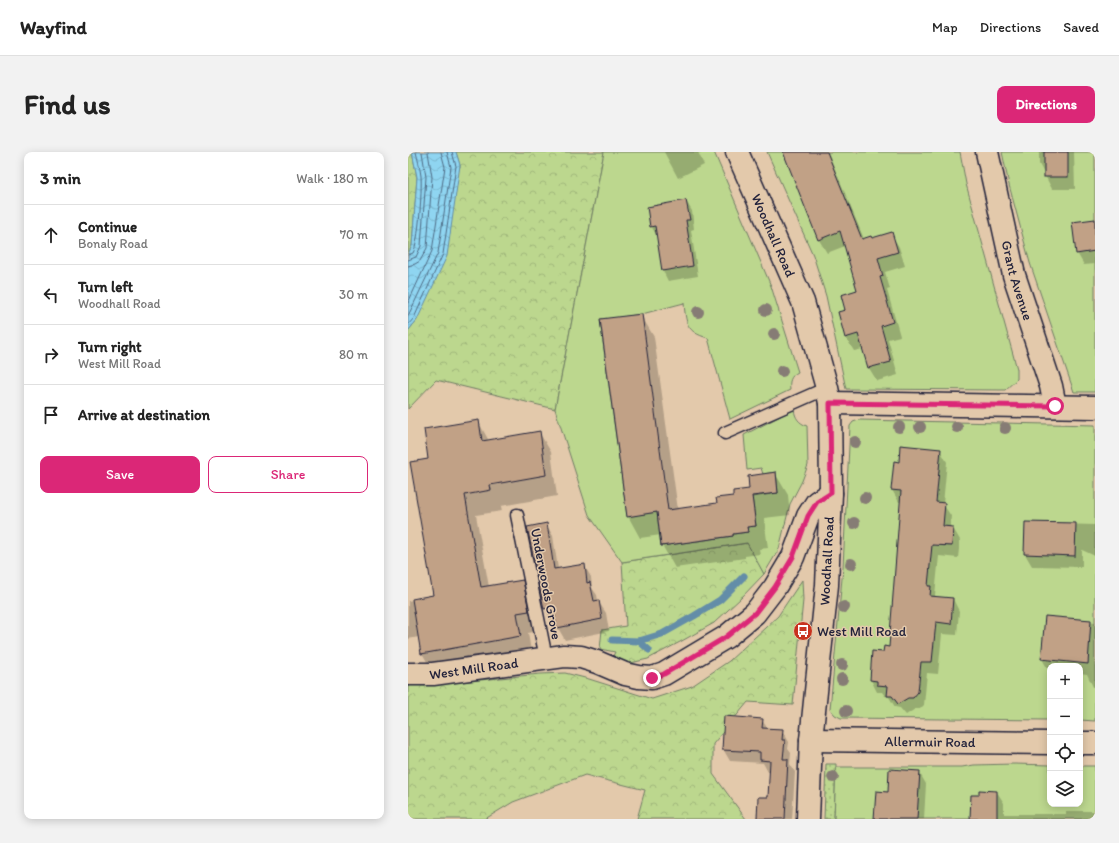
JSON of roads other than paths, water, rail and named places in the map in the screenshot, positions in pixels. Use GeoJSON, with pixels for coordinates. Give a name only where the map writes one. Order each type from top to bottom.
{"type":"FeatureCollection","features":[{"type":"Feature","properties":{"kind":"street","name":"Woodhall Road"},"geometry":{"type":"LineString","coordinates":[[737,152],[803,302],[828,396],[831,493],[827,585],[811,740],[808,819]]}},
{"type":"Feature","properties":{"kind":"street","name":"Grant Avenue"},"geometry":{"type":"LineString","coordinates":[[987,152],[1014,275],[1051,386],[1055,406]]}},
{"type":"Feature","properties":{"kind":"street"},"geometry":{"type":"LineString","coordinates":[[828,396],[1095,407]]}},
{"type":"Feature","properties":{"kind":"street","name":"West Mill Road"},"geometry":{"type":"LineString","coordinates":[[408,674],[433,674],[564,656],[582,657],[598,662],[625,674],[639,677],[652,678],[664,674],[726,637],[755,613],[775,587],[793,557],[808,516],[817,502],[831,493]]}},
{"type":"Feature","properties":{"kind":"street","name":"Allermuir Road"},"geometry":{"type":"LineString","coordinates":[[811,740],[1047,743]]}},
{"type":"Feature","properties":{"kind":"street"},"geometry":{"type":"LineString","coordinates":[[1083,743],[1095,743]]}},
{"type":"Feature","properties":{"kind":"lane"},"geometry":{"type":"LineString","coordinates":[[725,433],[828,396]]}},
{"type":"Feature","properties":{"kind":"lane","name":"Underwoods Grove"},"geometry":{"type":"LineString","coordinates":[[517,515],[546,658]]}},
{"type":"Feature","properties":{"kind":"water"},"geometry":{"type":"Polygon","coordinates":[[[412,152],[456,152],[460,165],[447,256],[417,320],[408,331],[408,254],[412,246],[417,177],[412,152]]]}},
{"type":"Feature","properties":{"kind":"waterway"},"geometry":{"type":"LineString","coordinates":[[612,640],[639,641],[662,634],[720,600],[744,576]]}},
{"type":"Feature","properties":{"kind":"waterway"},"geometry":{"type":"LineString","coordinates":[[639,641],[649,650]]}},
{"type":"Feature","properties":{"kind":"place","name":"West Mill Road"},"geometry":{"type":"Point","coordinates":[803,631]}}]}
